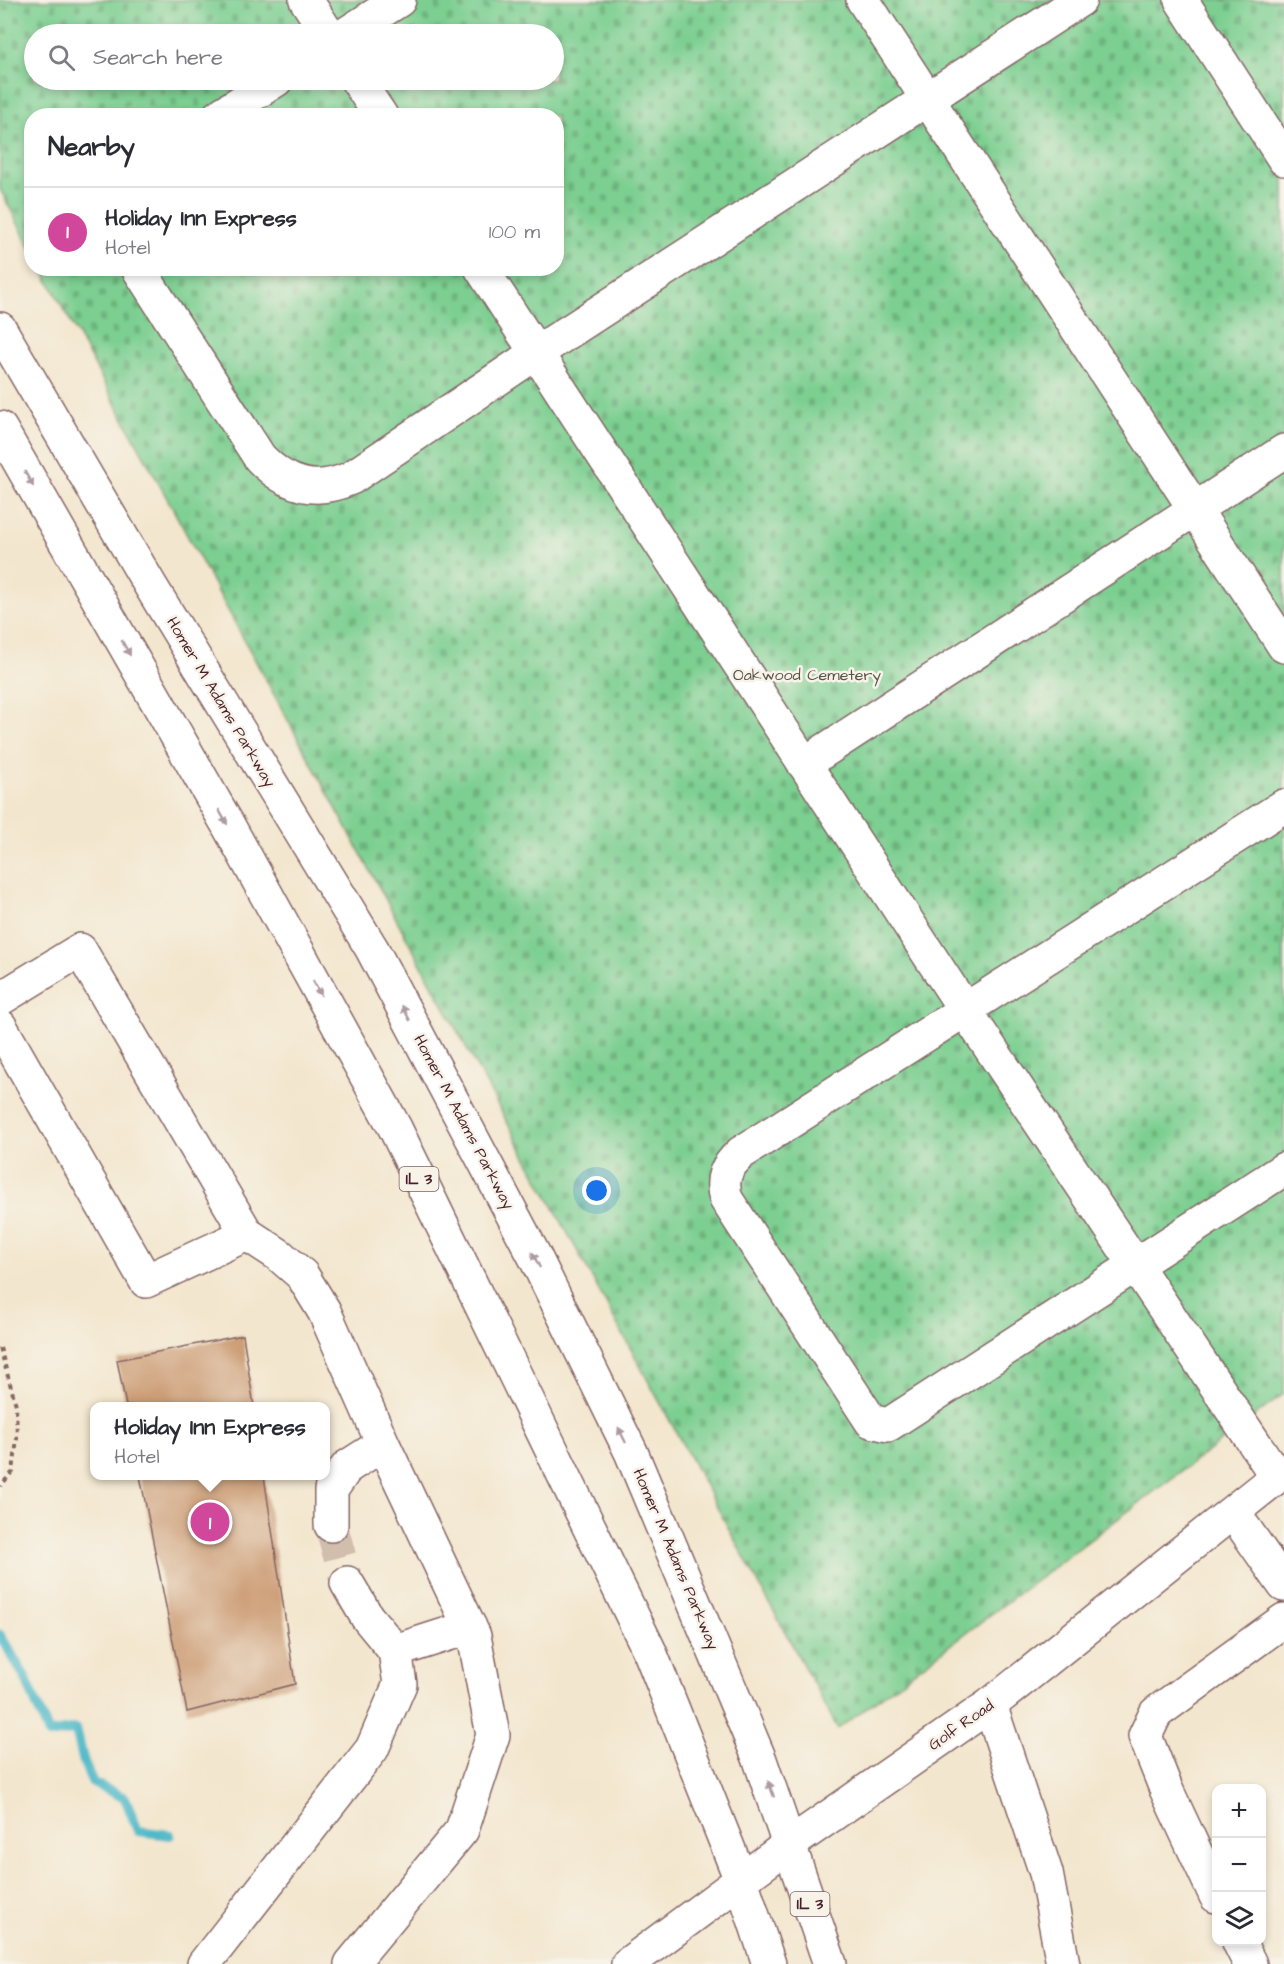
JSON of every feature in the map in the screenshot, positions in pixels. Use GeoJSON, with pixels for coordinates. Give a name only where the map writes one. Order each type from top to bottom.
{"type":"FeatureCollection","features":[{"type":"Feature","properties":{"kind":"main road"},"geometry":{"type":"LineString","coordinates":[[306,0],[322,24]]}},
{"type":"Feature","properties":{"kind":"main road"},"geometry":{"type":"LineString","coordinates":[[362,24],[399,0]]}},
{"type":"Feature","properties":{"kind":"main road"},"geometry":{"type":"LineString","coordinates":[[863,0],[1284,646]]}},
{"type":"Feature","properties":{"kind":"main road"},"geometry":{"type":"LineString","coordinates":[[143,276],[260,458],[272,471],[292,482],[314,487],[333,486],[351,478],[536,353],[1080,0]]}},
{"type":"Feature","properties":{"kind":"main road"},"geometry":{"type":"LineString","coordinates":[[1181,0],[1284,159]]}},
{"type":"Feature","properties":{"kind":"main road"},"geometry":{"type":"LineString","coordinates":[[232,108],[260,90]]}},
{"type":"Feature","properties":{"kind":"main road"},"geometry":{"type":"LineString","coordinates":[[364,90],[376,108]]}},
{"type":"Feature","properties":{"kind":"main road"},"geometry":{"type":"LineString","coordinates":[[486,276],[964,1010],[1136,1265],[1281,1474]]}},
{"type":"Feature","properties":{"kind":"main road","name":"Homer M Adams Parkway"},"geometry":{"type":"LineString","coordinates":[[0,329],[150,585],[372,949],[535,1257],[631,1452],[760,1760],[831,1964]]}},
{"type":"Feature","properties":{"kind":"main road","name":"IL 3"},"geometry":{"type":"LineString","coordinates":[[0,428],[228,825],[395,1128],[650,1652],[741,1880],[769,1964]]}},
{"type":"Feature","properties":{"kind":"main road"},"geometry":{"type":"LineString","coordinates":[[804,764],[1284,451]]}},
{"type":"Feature","properties":{"kind":"main road"},"geometry":{"type":"LineString","coordinates":[[1284,806],[741,1153],[729,1164],[724,1173],[723,1187],[726,1199],[871,1420],[880,1425],[888,1425],[1284,1168]]}},
{"type":"Feature","properties":{"kind":"main road"},"geometry":{"type":"LineString","coordinates":[[0,999],[80,950],[247,1234],[279,1255],[302,1275],[324,1311],[383,1444],[470,1627],[493,1736],[462,1830],[351,1964]]}},
{"type":"Feature","properties":{"kind":"main road"},"geometry":{"type":"LineString","coordinates":[[0,1026],[146,1281],[247,1234]]}},
{"type":"Feature","properties":{"kind":"main road"},"geometry":{"type":"LineString","coordinates":[[331,1525],[331,1490],[347,1467],[383,1444]]}},
{"type":"Feature","properties":{"kind":"main road","name":"Golf Road"},"geometry":{"type":"LineString","coordinates":[[628,1964],[790,1844],[990,1705],[1281,1474]]}},
{"type":"Feature","properties":{"kind":"main road"},"geometry":{"type":"LineString","coordinates":[[1233,1512],[1284,1585]]}},
{"type":"Feature","properties":{"kind":"main road"},"geometry":{"type":"LineString","coordinates":[[204,1964],[372,1749],[400,1684],[395,1650],[367,1617],[347,1583]]}},
{"type":"Feature","properties":{"kind":"main road"},"geometry":{"type":"LineString","coordinates":[[1214,1892],[1166,1789],[1146,1736],[1156,1713],[1284,1620]]}},
{"type":"Feature","properties":{"kind":"main road"},"geometry":{"type":"LineString","coordinates":[[395,1650],[470,1627]]}},
{"type":"Feature","properties":{"kind":"main road"},"geometry":{"type":"LineString","coordinates":[[990,1705],[1046,1873],[1063,1964]]}},
{"type":"Feature","properties":{"kind":"main road"},"geometry":{"type":"LineString","coordinates":[[1241,1946],[1250,1964]]}},
{"type":"Feature","properties":{"kind":"path"},"geometry":{"type":"LineString","coordinates":[[0,1348],[16,1405],[13,1472],[0,1486]]}},
{"type":"Feature","properties":{"kind":"green space","name":"Oakwood Cemetery"},"geometry":{"type":"Polygon","coordinates":[[[0,0],[1284,0],[1284,1394],[838,1729],[46,276],[564,276],[564,108],[24,108],[24,235],[0,189],[0,0]]]}},
{"type":"Feature","properties":{"kind":"building"},"geometry":{"type":"Polygon","coordinates":[[[243,1335],[253,1402],[125,1402],[117,1360],[243,1335]]]}},
{"type":"Feature","properties":{"kind":"building"},"geometry":{"type":"Polygon","coordinates":[[[141,1480],[265,1480],[295,1684],[187,1712],[141,1480]]]}},
{"type":"Feature","properties":{"kind":"waterway"},"geometry":{"type":"LineString","coordinates":[[0,1635],[25,1677],[49,1734],[76,1729],[84,1763],[93,1783],[125,1798],[138,1831],[170,1835]]}},
{"type":"Feature","properties":{"kind":"tunnel"},"geometry":{"type":"LineString","coordinates":[[331,1525],[347,1583]]}},
{"type":"Feature","properties":{"kind":"place","name":"Holiday Inn Express"},"geometry":{"type":"Point","coordinates":[210,1522]}}]}
